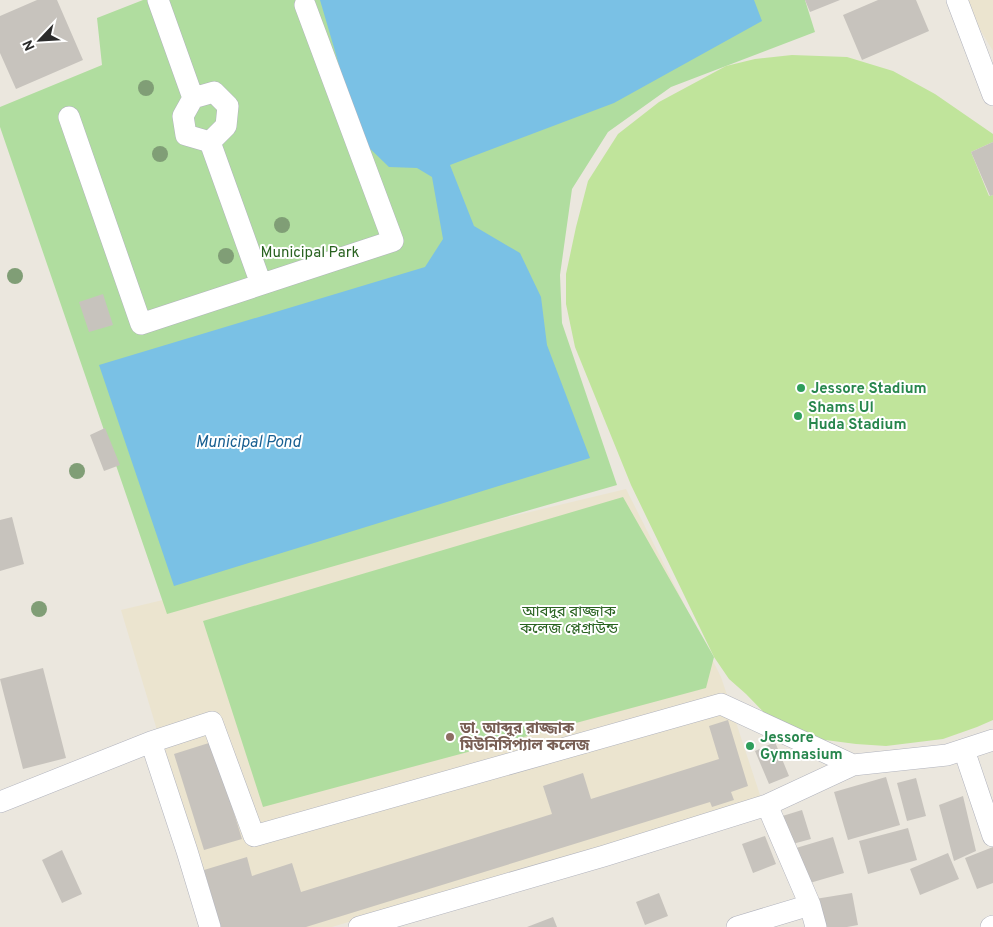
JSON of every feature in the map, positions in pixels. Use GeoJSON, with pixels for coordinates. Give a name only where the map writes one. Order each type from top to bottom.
{"type":"FeatureCollection","features":[{"type":"Feature","properties":{"kind":"street"},"geometry":{"type":"LineString","coordinates":[[158,0],[193,98]]}},
{"type":"Feature","properties":{"kind":"street"},"geometry":{"type":"LineString","coordinates":[[957,0],[993,95]]}},
{"type":"Feature","properties":{"kind":"street"},"geometry":{"type":"LineString","coordinates":[[69,117],[141,324],[393,241],[305,5]]}},
{"type":"Feature","properties":{"kind":"street"},"geometry":{"type":"LineString","coordinates":[[214,92],[228,106],[226,126],[210,142],[186,135],[183,116],[193,98],[214,92]]}},
{"type":"Feature","properties":{"kind":"street"},"geometry":{"type":"LineString","coordinates":[[210,142],[261,284]]}},
{"type":"Feature","properties":{"kind":"street"},"geometry":{"type":"LineString","coordinates":[[0,802],[151,742],[212,722],[254,836],[721,704],[854,766]]}},
{"type":"Feature","properties":{"kind":"street"},"geometry":{"type":"LineString","coordinates":[[359,927],[604,856],[767,805],[854,766],[947,756],[993,740]]}},
{"type":"Feature","properties":{"kind":"street"},"geometry":{"type":"LineString","coordinates":[[151,742],[210,927]]}},
{"type":"Feature","properties":{"kind":"street"},"geometry":{"type":"LineString","coordinates":[[964,750],[993,836]]}},
{"type":"Feature","properties":{"kind":"street"},"geometry":{"type":"LineString","coordinates":[[767,805],[810,905],[816,927]]}},
{"type":"Feature","properties":{"kind":"street"},"geometry":{"type":"LineString","coordinates":[[737,927],[810,905]]}},
{"type":"Feature","properties":{"kind":"shaded area"},"geometry":{"type":"Polygon","coordinates":[[[962,0],[993,0],[993,51],[962,0]]]}},
{"type":"Feature","properties":{"kind":"shaded area","name":"ডা. আব্দুর রাজ্জাক মিউনিসিপ্যাল কলেজ"},"geometry":{"type":"Polygon","coordinates":[[[626,489],[721,677],[761,798],[332,927],[216,927],[121,610],[626,489]]]}},
{"type":"Feature","properties":{"kind":"green space","name":"Municipal Park"},"geometry":{"type":"Polygon","coordinates":[[[143,0],[805,0],[815,32],[671,87],[608,132],[572,189],[560,275],[562,323],[617,485],[167,614],[0,127],[0,107],[102,65],[97,18],[143,0]]]}},
{"type":"Feature","properties":{"kind":"green space","name":"Shams Ul Huda Stadium"},"geometry":{"type":"Polygon","coordinates":[[[792,55],[847,57],[893,71],[935,94],[993,134],[993,142],[971,152],[989,196],[993,195],[993,720],[943,739],[886,746],[810,738],[775,724],[729,679],[714,657],[631,485],[575,347],[566,304],[566,274],[588,181],[618,134],[659,102],[726,66],[755,59],[792,55]]]}},
{"type":"Feature","properties":{"kind":"green space","name":"আবদুর রাজ্জাক কলেজ প্লেগ্রাউন্ড"},"geometry":{"type":"Polygon","coordinates":[[[623,497],[714,657],[706,688],[263,807],[203,621],[623,497]]]}},
{"type":"Feature","properties":{"kind":"water","name":"Municipal Pond"},"geometry":{"type":"Polygon","coordinates":[[[320,0],[754,0],[762,21],[614,103],[450,165],[474,226],[520,253],[541,297],[547,345],[590,458],[174,586],[99,365],[425,267],[443,239],[432,177],[417,168],[389,167],[361,140],[320,0]]]}},
{"type":"Feature","properties":{"kind":"building"},"geometry":{"type":"Polygon","coordinates":[[[37,0],[57,0],[83,60],[16,89],[0,53],[0,16],[37,0]]]}},
{"type":"Feature","properties":{"kind":"building"},"geometry":{"type":"Polygon","coordinates":[[[805,0],[840,0],[810,12],[805,0]]]}},
{"type":"Feature","properties":{"kind":"building"},"geometry":{"type":"Polygon","coordinates":[[[878,0],[916,0],[929,31],[862,60],[843,15],[878,0]]]}},
{"type":"Feature","properties":{"kind":"building"},"geometry":{"type":"Polygon","coordinates":[[[993,142],[993,195],[990,196],[971,152],[993,142]]]}},
{"type":"Feature","properties":{"kind":"building"},"geometry":{"type":"Polygon","coordinates":[[[103,294],[113,325],[89,332],[79,302],[103,294]]]}},
{"type":"Feature","properties":{"kind":"building"},"geometry":{"type":"Polygon","coordinates":[[[105,428],[120,465],[104,471],[90,435],[105,428]]]}},
{"type":"Feature","properties":{"kind":"building"},"geometry":{"type":"Polygon","coordinates":[[[12,517],[24,564],[0,571],[0,520],[12,517]]]}},
{"type":"Feature","properties":{"kind":"building"},"geometry":{"type":"Polygon","coordinates":[[[43,668],[66,758],[23,769],[0,679],[43,668]]]}},
{"type":"Feature","properties":{"kind":"building"},"geometry":{"type":"Polygon","coordinates":[[[728,720],[748,786],[731,792],[734,800],[712,807],[710,802],[306,927],[221,927],[204,870],[247,857],[252,876],[292,863],[301,892],[552,814],[543,786],[583,773],[591,799],[719,759],[709,726],[728,720]]]}},
{"type":"Feature","properties":{"kind":"building"},"geometry":{"type":"Polygon","coordinates":[[[212,742],[242,839],[204,850],[174,754],[212,742]]]}},
{"type":"Feature","properties":{"kind":"building"},"geometry":{"type":"Polygon","coordinates":[[[775,742],[789,776],[769,784],[755,751],[775,742]]]}},
{"type":"Feature","properties":{"kind":"building"},"geometry":{"type":"Polygon","coordinates":[[[886,777],[900,825],[848,840],[834,792],[886,777]]]}},
{"type":"Feature","properties":{"kind":"building"},"geometry":{"type":"Polygon","coordinates":[[[916,778],[926,816],[907,821],[897,783],[916,778]]]}},
{"type":"Feature","properties":{"kind":"building"},"geometry":{"type":"Polygon","coordinates":[[[963,796],[976,851],[954,861],[939,805],[963,796]]]}},
{"type":"Feature","properties":{"kind":"building"},"geometry":{"type":"Polygon","coordinates":[[[802,810],[811,839],[785,846],[776,818],[802,810]]]}},
{"type":"Feature","properties":{"kind":"building"},"geometry":{"type":"Polygon","coordinates":[[[908,828],[917,860],[868,874],[859,841],[908,828]]]}},
{"type":"Feature","properties":{"kind":"building"},"geometry":{"type":"Polygon","coordinates":[[[765,836],[776,864],[753,873],[742,844],[765,836]]]}},
{"type":"Feature","properties":{"kind":"building"},"geometry":{"type":"Polygon","coordinates":[[[833,837],[844,873],[796,887],[786,851],[833,837]]]}},
{"type":"Feature","properties":{"kind":"building"},"geometry":{"type":"Polygon","coordinates":[[[993,847],[993,883],[977,889],[965,858],[993,847]]]}},
{"type":"Feature","properties":{"kind":"building"},"geometry":{"type":"Polygon","coordinates":[[[62,850],[82,894],[62,903],[42,860],[62,850]]]}},
{"type":"Feature","properties":{"kind":"building"},"geometry":{"type":"Polygon","coordinates":[[[948,853],[959,879],[920,895],[910,869],[948,853]]]}},
{"type":"Feature","properties":{"kind":"building"},"geometry":{"type":"Polygon","coordinates":[[[659,893],[668,916],[645,925],[636,902],[659,893]]]}},
{"type":"Feature","properties":{"kind":"building"},"geometry":{"type":"Polygon","coordinates":[[[852,893],[858,925],[814,927],[809,900],[852,893]]]}},
{"type":"Feature","properties":{"kind":"building"},"geometry":{"type":"Polygon","coordinates":[[[553,917],[557,927],[527,927],[553,917]]]}},
{"type":"Feature","properties":{"kind":"place","name":"Jessore Stadium"},"geometry":{"type":"Point","coordinates":[801,388]}},
{"type":"Feature","properties":{"kind":"place","name":"Shams Ul Huda Stadium"},"geometry":{"type":"Point","coordinates":[798,416]}},
{"type":"Feature","properties":{"kind":"place","name":"ডা. আব্দুর রাজ্জাক মিউনিসিপ্যাল কলেজ"},"geometry":{"type":"Point","coordinates":[450,737]}},
{"type":"Feature","properties":{"kind":"place","name":"Jessore Gymnasium"},"geometry":{"type":"Point","coordinates":[750,746]}}]}
